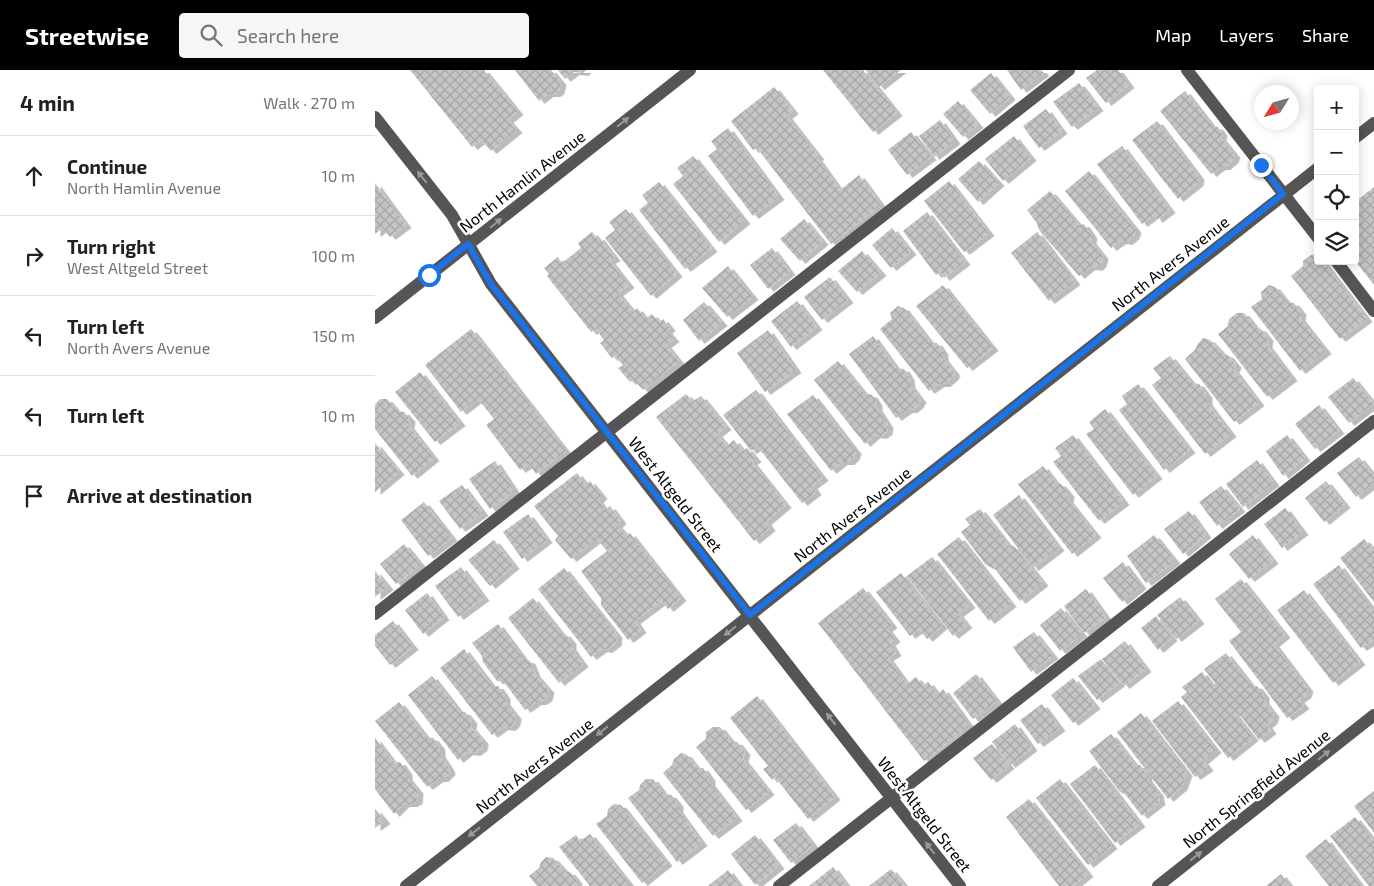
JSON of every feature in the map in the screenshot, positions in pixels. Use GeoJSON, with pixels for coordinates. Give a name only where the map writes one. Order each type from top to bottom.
{"type":"FeatureCollection","features":[{"type":"Feature","properties":{"kind":"street","name":"North Hamlin Avenue"},"geometry":{"type":"LineString","coordinates":[[375,318],[690,70]]}},
{"type":"Feature","properties":{"kind":"street"},"geometry":{"type":"LineString","coordinates":[[375,614],[1069,70]]}},
{"type":"Feature","properties":{"kind":"street"},"geometry":{"type":"LineString","coordinates":[[1187,70],[1314,233]]}},
{"type":"Feature","properties":{"kind":"street","name":"West Altgeld Street"},"geometry":{"type":"LineString","coordinates":[[375,116],[452,215],[485,276],[960,886]]}},
{"type":"Feature","properties":{"kind":"street"},"geometry":{"type":"LineString","coordinates":[[1359,135],[1374,123]]}},
{"type":"Feature","properties":{"kind":"street","name":"North Avers Avenue"},"geometry":{"type":"LineString","coordinates":[[406,886],[1314,171]]}},
{"type":"Feature","properties":{"kind":"street"},"geometry":{"type":"LineString","coordinates":[[1339,265],[1374,311]]}},
{"type":"Feature","properties":{"kind":"street"},"geometry":{"type":"LineString","coordinates":[[779,886],[1374,422]]}},
{"type":"Feature","properties":{"kind":"street","name":"North Springfield Avenue"},"geometry":{"type":"LineString","coordinates":[[1158,886],[1374,715]]}},
{"type":"Feature","properties":{"kind":"building"},"geometry":{"type":"Polygon","coordinates":[[[410,70],[484,70],[518,112],[508,120],[517,130],[491,151],[481,140],[472,147],[410,70]]]}},
{"type":"Feature","properties":{"kind":"building"},"geometry":{"type":"Polygon","coordinates":[[[515,70],[551,70],[561,82],[559,91],[555,94],[548,94],[539,101],[515,70]]]}},
{"type":"Feature","properties":{"kind":"building"},"geometry":{"type":"Polygon","coordinates":[[[558,70],[586,70],[583,73],[574,72],[565,79],[558,70]]]}},
{"type":"Feature","properties":{"kind":"building"},"geometry":{"type":"Polygon","coordinates":[[[823,70],[863,70],[897,113],[873,132],[823,70]]]}},
{"type":"Feature","properties":{"kind":"building"},"geometry":{"type":"Polygon","coordinates":[[[866,70],[901,70],[879,87],[866,70]]]}},
{"type":"Feature","properties":{"kind":"building"},"geometry":{"type":"Polygon","coordinates":[[[1007,70],[1041,70],[1044,73],[1021,90],[1007,70]]]}},
{"type":"Feature","properties":{"kind":"building"},"geometry":{"type":"Polygon","coordinates":[[[1097,70],[1118,70],[1129,85],[1106,103],[1086,78],[1097,70]]]}},
{"type":"Feature","properties":{"kind":"building"},"geometry":{"type":"Polygon","coordinates":[[[991,73],[1010,97],[990,114],[970,90],[991,73]]]}},
{"type":"Feature","properties":{"kind":"building"},"geometry":{"type":"Polygon","coordinates":[[[1079,83],[1098,108],[1072,127],[1053,102],[1079,83]]]}},
{"type":"Feature","properties":{"kind":"building"},"geometry":{"type":"Polygon","coordinates":[[[774,87],[793,111],[787,116],[819,157],[817,158],[840,190],[859,175],[881,205],[831,244],[757,148],[753,150],[731,121],[774,87]]]}},
{"type":"Feature","properties":{"kind":"building"},"geometry":{"type":"Polygon","coordinates":[[[1185,91],[1212,126],[1218,127],[1222,133],[1221,138],[1235,155],[1233,160],[1225,167],[1220,167],[1211,174],[1160,111],[1185,91]]]}},
{"type":"Feature","properties":{"kind":"building"},"geometry":{"type":"Polygon","coordinates":[[[958,101],[978,125],[963,137],[943,114],[958,101]]]}},
{"type":"Feature","properties":{"kind":"building"},"geometry":{"type":"Polygon","coordinates":[[[1046,109],[1062,131],[1039,148],[1023,126],[1046,109]]]}},
{"type":"Feature","properties":{"kind":"building"},"geometry":{"type":"Polygon","coordinates":[[[940,120],[955,141],[934,157],[919,136],[940,120]]]}},
{"type":"Feature","properties":{"kind":"building"},"geometry":{"type":"Polygon","coordinates":[[[1157,121],[1199,177],[1198,183],[1178,199],[1132,140],[1157,121]]]}},
{"type":"Feature","properties":{"kind":"building"},"geometry":{"type":"Polygon","coordinates":[[[728,128],[779,197],[753,216],[708,156],[717,149],[711,141],[728,128]]]}},
{"type":"Feature","properties":{"kind":"building"},"geometry":{"type":"Polygon","coordinates":[[[911,132],[931,157],[907,175],[888,150],[911,132]]]}},
{"type":"Feature","properties":{"kind":"building"},"geometry":{"type":"Polygon","coordinates":[[[1014,136],[1031,158],[1003,181],[985,159],[1014,136]]]}},
{"type":"Feature","properties":{"kind":"building"},"geometry":{"type":"Polygon","coordinates":[[[1122,146],[1170,210],[1157,220],[1154,215],[1142,224],[1097,164],[1122,146]]]}},
{"type":"Feature","properties":{"kind":"building"},"geometry":{"type":"Polygon","coordinates":[[[693,156],[745,221],[719,242],[673,184],[683,176],[677,168],[693,156]]]}},
{"type":"Feature","properties":{"kind":"building"},"geometry":{"type":"Polygon","coordinates":[[[979,161],[999,183],[978,202],[958,179],[979,161]]]}},
{"type":"Feature","properties":{"kind":"building"},"geometry":{"type":"Polygon","coordinates":[[[1089,171],[1136,230],[1134,236],[1127,242],[1121,241],[1111,248],[1065,191],[1089,171]]]}},
{"type":"Feature","properties":{"kind":"building"},"geometry":{"type":"Polygon","coordinates":[[[949,181],[989,233],[964,252],[924,201],[949,181]]]}},
{"type":"Feature","properties":{"kind":"building"},"geometry":{"type":"Polygon","coordinates":[[[659,182],[712,249],[685,269],[639,210],[648,203],[642,195],[659,182]]]}},
{"type":"Feature","properties":{"kind":"building"},"geometry":{"type":"Polygon","coordinates":[[[375,183],[406,225],[390,237],[383,228],[375,234],[375,183]]]}},
{"type":"Feature","properties":{"kind":"building"},"geometry":{"type":"Polygon","coordinates":[[[1374,187],[1374,285],[1358,265],[1359,199],[1374,187]]]}},
{"type":"Feature","properties":{"kind":"building"},"geometry":{"type":"Polygon","coordinates":[[[1050,191],[1079,225],[1084,224],[1092,236],[1091,241],[1103,256],[1101,264],[1097,268],[1090,267],[1079,276],[1039,230],[1037,223],[1027,210],[1050,191]]]}},
{"type":"Feature","properties":{"kind":"building"},"geometry":{"type":"Polygon","coordinates":[[[626,209],[677,274],[651,296],[605,238],[615,230],[609,222],[626,209]]]}},
{"type":"Feature","properties":{"kind":"building"},"geometry":{"type":"Polygon","coordinates":[[[927,212],[965,262],[944,278],[940,272],[936,275],[903,231],[927,212]]]}},
{"type":"Feature","properties":{"kind":"building"},"geometry":{"type":"Polygon","coordinates":[[[804,219],[823,242],[800,261],[780,239],[804,219]]]}},
{"type":"Feature","properties":{"kind":"building"},"geometry":{"type":"Polygon","coordinates":[[[892,228],[911,252],[891,268],[872,245],[892,228]]]}},
{"type":"Feature","properties":{"kind":"building"},"geometry":{"type":"Polygon","coordinates":[[[592,232],[597,238],[599,237],[615,258],[610,261],[629,285],[618,293],[633,312],[637,308],[646,319],[652,314],[659,322],[663,319],[670,328],[667,331],[674,339],[666,345],[679,361],[643,390],[634,380],[630,382],[618,368],[623,365],[615,356],[612,358],[600,343],[604,340],[596,329],[591,332],[547,276],[549,274],[544,268],[558,257],[562,263],[581,248],[578,243],[592,232]]]}},
{"type":"Feature","properties":{"kind":"building"},"geometry":{"type":"Polygon","coordinates":[[[1037,232],[1075,282],[1049,301],[1011,253],[1037,232]]]}},
{"type":"Feature","properties":{"kind":"building"},"geometry":{"type":"Polygon","coordinates":[[[772,248],[790,272],[768,289],[750,265],[772,248]]]}},
{"type":"Feature","properties":{"kind":"building"},"geometry":{"type":"Polygon","coordinates":[[[862,251],[881,273],[857,292],[838,271],[862,251]]]}},
{"type":"Feature","properties":{"kind":"building"},"geometry":{"type":"Polygon","coordinates":[[[1314,255],[1314,265],[1326,265],[1367,319],[1340,339],[1291,276],[1303,266],[1303,261],[1314,255]]]}},
{"type":"Feature","properties":{"kind":"building"},"geometry":{"type":"Polygon","coordinates":[[[728,266],[753,297],[727,317],[702,288],[728,266]]]}},
{"type":"Feature","properties":{"kind":"building"},"geometry":{"type":"Polygon","coordinates":[[[830,277],[848,300],[822,320],[804,297],[830,277]]]}},
{"type":"Feature","properties":{"kind":"building"},"geometry":{"type":"Polygon","coordinates":[[[943,285],[993,348],[967,368],[916,306],[943,285]]]}},
{"type":"Feature","properties":{"kind":"building"},"geometry":{"type":"Polygon","coordinates":[[[1269,285],[1275,287],[1287,302],[1294,303],[1301,312],[1300,318],[1326,351],[1300,371],[1251,307],[1262,299],[1261,292],[1269,285]]]}},
{"type":"Feature","properties":{"kind":"building"},"geometry":{"type":"Polygon","coordinates":[[[797,301],[817,327],[791,347],[771,321],[797,301]]]}},
{"type":"Feature","properties":{"kind":"building"},"geometry":{"type":"Polygon","coordinates":[[[704,302],[722,323],[699,341],[683,320],[704,302]]]}},
{"type":"Feature","properties":{"kind":"building"},"geometry":{"type":"Polygon","coordinates":[[[898,306],[904,308],[930,342],[937,343],[943,352],[943,358],[955,373],[945,384],[939,384],[929,391],[880,329],[892,319],[890,313],[898,306]]]}},
{"type":"Feature","properties":{"kind":"building"},"geometry":{"type":"Polygon","coordinates":[[[1237,313],[1244,313],[1255,327],[1261,329],[1268,338],[1267,345],[1292,378],[1267,397],[1218,334],[1228,326],[1229,319],[1237,313]]]}},
{"type":"Feature","properties":{"kind":"building"},"geometry":{"type":"Polygon","coordinates":[[[471,329],[566,451],[536,474],[529,464],[520,470],[486,425],[494,419],[478,399],[461,412],[425,365],[471,329]]]}},
{"type":"Feature","properties":{"kind":"building"},"geometry":{"type":"Polygon","coordinates":[[[768,330],[796,370],[765,392],[737,353],[768,330]]]}},
{"type":"Feature","properties":{"kind":"building"},"geometry":{"type":"Polygon","coordinates":[[[873,336],[896,368],[904,369],[909,377],[910,385],[921,400],[912,410],[907,410],[896,418],[849,354],[873,336]]]}},
{"type":"Feature","properties":{"kind":"building"},"geometry":{"type":"Polygon","coordinates":[[[1203,338],[1210,340],[1222,353],[1228,355],[1236,365],[1234,370],[1259,403],[1234,422],[1185,359],[1195,350],[1203,338]]]}},
{"type":"Feature","properties":{"kind":"building"},"geometry":{"type":"Polygon","coordinates":[[[1170,356],[1192,383],[1199,384],[1207,395],[1207,402],[1231,434],[1205,454],[1152,385],[1161,378],[1153,368],[1170,356]]]}},
{"type":"Feature","properties":{"kind":"building"},"geometry":{"type":"Polygon","coordinates":[[[838,361],[864,393],[872,395],[877,403],[877,408],[888,425],[887,432],[881,436],[875,435],[865,444],[814,380],[838,361]]]}},
{"type":"Feature","properties":{"kind":"building"},"geometry":{"type":"Polygon","coordinates":[[[420,372],[460,423],[435,442],[395,392],[420,372]]]}},
{"type":"Feature","properties":{"kind":"building"},"geometry":{"type":"Polygon","coordinates":[[[1353,378],[1374,404],[1349,423],[1328,397],[1353,378]]]}},
{"type":"Feature","properties":{"kind":"building"},"geometry":{"type":"Polygon","coordinates":[[[1138,384],[1190,450],[1164,470],[1119,410],[1127,404],[1122,396],[1138,384]]]}},
{"type":"Feature","properties":{"kind":"building"},"geometry":{"type":"Polygon","coordinates":[[[756,390],[823,478],[812,486],[816,492],[802,503],[758,447],[751,451],[723,415],[756,390]]]}},
{"type":"Feature","properties":{"kind":"building"},"geometry":{"type":"Polygon","coordinates":[[[686,394],[693,401],[701,396],[726,427],[717,434],[727,446],[734,440],[743,451],[747,448],[756,459],[752,462],[786,505],[766,522],[770,528],[754,541],[656,417],[686,394]]]}},
{"type":"Feature","properties":{"kind":"building"},"geometry":{"type":"Polygon","coordinates":[[[813,395],[856,451],[854,457],[849,462],[842,462],[831,471],[787,414],[813,395]]]}},
{"type":"Feature","properties":{"kind":"building"},"geometry":{"type":"Polygon","coordinates":[[[380,399],[387,399],[397,411],[404,412],[410,419],[409,426],[434,458],[412,476],[375,429],[375,405],[380,399]]]}},
{"type":"Feature","properties":{"kind":"building"},"geometry":{"type":"Polygon","coordinates":[[[1319,405],[1339,431],[1315,449],[1295,424],[1319,405]]]}},
{"type":"Feature","properties":{"kind":"building"},"geometry":{"type":"Polygon","coordinates":[[[1105,409],[1157,476],[1133,495],[1086,434],[1094,429],[1089,422],[1105,409]]]}},
{"type":"Feature","properties":{"kind":"building"},"geometry":{"type":"Polygon","coordinates":[[[1073,435],[1124,502],[1099,521],[1053,462],[1061,456],[1055,448],[1073,435]]]}},
{"type":"Feature","properties":{"kind":"building"},"geometry":{"type":"Polygon","coordinates":[[[1287,435],[1305,458],[1283,476],[1266,451],[1287,435]]]}},
{"type":"Feature","properties":{"kind":"building"},"geometry":{"type":"Polygon","coordinates":[[[375,443],[399,472],[375,492],[375,443]]]}},
{"type":"Feature","properties":{"kind":"building"},"geometry":{"type":"Polygon","coordinates":[[[1359,457],[1374,476],[1374,483],[1356,497],[1337,473],[1359,457]]]}},
{"type":"Feature","properties":{"kind":"building"},"geometry":{"type":"Polygon","coordinates":[[[1257,460],[1274,483],[1243,507],[1226,484],[1257,460]]]}},
{"type":"Feature","properties":{"kind":"building"},"geometry":{"type":"Polygon","coordinates":[[[495,461],[515,491],[490,509],[469,479],[495,461]]]}},
{"type":"Feature","properties":{"kind":"building"},"geometry":{"type":"Polygon","coordinates":[[[1043,466],[1056,483],[1061,484],[1069,494],[1068,500],[1096,535],[1072,554],[1018,484],[1043,466]]]}},
{"type":"Feature","properties":{"kind":"building"},"geometry":{"type":"Polygon","coordinates":[[[577,473],[586,485],[590,481],[602,496],[598,500],[605,510],[610,506],[621,521],[617,525],[627,536],[630,533],[681,598],[668,609],[662,601],[635,621],[641,630],[628,640],[601,605],[601,598],[581,571],[607,551],[597,539],[571,559],[555,540],[558,536],[534,506],[577,473]]]}},
{"type":"Feature","properties":{"kind":"building"},"geometry":{"type":"Polygon","coordinates":[[[1326,481],[1345,505],[1324,522],[1305,498],[1326,481]]]}},
{"type":"Feature","properties":{"kind":"building"},"geometry":{"type":"Polygon","coordinates":[[[462,485],[483,513],[460,529],[439,501],[462,485]]]}},
{"type":"Feature","properties":{"kind":"building"},"geometry":{"type":"Polygon","coordinates":[[[1221,486],[1240,509],[1217,526],[1199,502],[1221,486]]]}},
{"type":"Feature","properties":{"kind":"building"},"geometry":{"type":"Polygon","coordinates":[[[1019,495],[1059,548],[1033,568],[993,515],[1019,495]]]}},
{"type":"Feature","properties":{"kind":"building"},"geometry":{"type":"Polygon","coordinates":[[[424,502],[452,538],[428,556],[401,520],[424,502]]]}},
{"type":"Feature","properties":{"kind":"building"},"geometry":{"type":"Polygon","coordinates":[[[1285,508],[1303,532],[1282,548],[1264,524],[1285,508]]]}},
{"type":"Feature","properties":{"kind":"building"},"geometry":{"type":"Polygon","coordinates":[[[980,509],[1009,546],[1014,546],[1043,583],[1020,601],[995,569],[986,565],[961,532],[970,525],[965,519],[980,509]]]}},
{"type":"Feature","properties":{"kind":"building"},"geometry":{"type":"Polygon","coordinates":[[[1189,511],[1206,535],[1183,554],[1164,529],[1189,511]]]}},
{"type":"Feature","properties":{"kind":"building"},"geometry":{"type":"Polygon","coordinates":[[[528,514],[547,540],[522,559],[503,532],[528,514]]]}},
{"type":"Feature","properties":{"kind":"building"},"geometry":{"type":"Polygon","coordinates":[[[1154,535],[1175,561],[1146,583],[1127,556],[1154,535]]]}},
{"type":"Feature","properties":{"kind":"building"},"geometry":{"type":"Polygon","coordinates":[[[1253,535],[1273,561],[1249,579],[1229,554],[1253,535]]]}},
{"type":"Feature","properties":{"kind":"building"},"geometry":{"type":"Polygon","coordinates":[[[959,537],[1011,604],[989,621],[937,554],[959,537]]]}},
{"type":"Feature","properties":{"kind":"building"},"geometry":{"type":"Polygon","coordinates":[[[1364,539],[1374,551],[1374,602],[1340,558],[1364,539]]]}},
{"type":"Feature","properties":{"kind":"building"},"geometry":{"type":"Polygon","coordinates":[[[494,540],[514,566],[490,586],[468,560],[494,540]]]}},
{"type":"Feature","properties":{"kind":"building"},"geometry":{"type":"Polygon","coordinates":[[[404,544],[421,565],[396,584],[380,564],[404,544]]]}},
{"type":"Feature","properties":{"kind":"building"},"geometry":{"type":"Polygon","coordinates":[[[932,557],[970,605],[958,614],[967,625],[953,636],[907,576],[932,557]]]}},
{"type":"Feature","properties":{"kind":"building"},"geometry":{"type":"Polygon","coordinates":[[[1123,562],[1141,586],[1122,602],[1103,578],[1123,562]]]}},
{"type":"Feature","properties":{"kind":"building"},"geometry":{"type":"Polygon","coordinates":[[[1339,565],[1374,611],[1374,640],[1361,648],[1313,584],[1339,565]]]}},
{"type":"Feature","properties":{"kind":"building"},"geometry":{"type":"Polygon","coordinates":[[[461,567],[484,598],[458,617],[435,586],[461,567]]]}},
{"type":"Feature","properties":{"kind":"building"},"geometry":{"type":"Polygon","coordinates":[[[564,568],[617,635],[616,643],[607,650],[602,649],[591,657],[538,589],[564,568]]]}},
{"type":"Feature","properties":{"kind":"building"},"geometry":{"type":"Polygon","coordinates":[[[375,571],[388,587],[375,597],[375,571]]]}},
{"type":"Feature","properties":{"kind":"building"},"geometry":{"type":"Polygon","coordinates":[[[901,573],[942,626],[927,639],[919,629],[910,636],[876,592],[901,573]]]}},
{"type":"Feature","properties":{"kind":"building"},"geometry":{"type":"Polygon","coordinates":[[[1241,579],[1285,635],[1274,644],[1308,689],[1306,695],[1299,700],[1304,706],[1287,718],[1229,641],[1241,632],[1215,599],[1241,579]]]}},
{"type":"Feature","properties":{"kind":"building"},"geometry":{"type":"Polygon","coordinates":[[[863,588],[892,625],[887,629],[895,639],[890,643],[896,653],[888,658],[907,684],[916,677],[923,686],[928,682],[938,694],[943,689],[970,726],[924,761],[818,623],[863,588]]]}},
{"type":"Feature","properties":{"kind":"building"},"geometry":{"type":"Polygon","coordinates":[[[1086,589],[1106,617],[1084,633],[1064,606],[1086,589]]]}},
{"type":"Feature","properties":{"kind":"building"},"geometry":{"type":"Polygon","coordinates":[[[1304,590],[1360,662],[1333,683],[1277,610],[1304,590]]]}},
{"type":"Feature","properties":{"kind":"building"},"geometry":{"type":"Polygon","coordinates":[[[427,593],[444,617],[423,634],[405,610],[427,593]]]}},
{"type":"Feature","properties":{"kind":"building"},"geometry":{"type":"Polygon","coordinates":[[[1180,597],[1199,621],[1176,639],[1157,615],[1180,597]]]}},
{"type":"Feature","properties":{"kind":"building"},"geometry":{"type":"Polygon","coordinates":[[[533,598],[561,633],[565,634],[571,641],[571,647],[583,664],[559,683],[508,618],[533,598]]]}},
{"type":"Feature","properties":{"kind":"building"},"geometry":{"type":"Polygon","coordinates":[[[1061,608],[1082,634],[1060,651],[1040,625],[1061,608]]]}},
{"type":"Feature","properties":{"kind":"building"},"geometry":{"type":"Polygon","coordinates":[[[1156,616],[1172,638],[1158,650],[1141,628],[1156,616]]]}},
{"type":"Feature","properties":{"kind":"building"},"geometry":{"type":"Polygon","coordinates":[[[393,621],[413,647],[390,665],[375,646],[375,635],[393,621]]]}},
{"type":"Feature","properties":{"kind":"building"},"geometry":{"type":"Polygon","coordinates":[[[498,624],[524,659],[530,661],[535,674],[549,690],[547,698],[541,702],[536,702],[525,710],[504,682],[497,681],[472,643],[498,624]]]}},
{"type":"Feature","properties":{"kind":"building"},"geometry":{"type":"Polygon","coordinates":[[[1034,632],[1053,656],[1031,672],[1013,647],[1034,632]]]}},
{"type":"Feature","properties":{"kind":"building"},"geometry":{"type":"Polygon","coordinates":[[[1125,641],[1146,669],[1124,686],[1102,659],[1125,641]]]}},
{"type":"Feature","properties":{"kind":"building"},"geometry":{"type":"Polygon","coordinates":[[[464,649],[492,686],[498,686],[505,696],[505,702],[516,716],[515,723],[510,728],[503,727],[492,735],[440,668],[464,649]]]}},
{"type":"Feature","properties":{"kind":"building"},"geometry":{"type":"Polygon","coordinates":[[[1226,653],[1251,685],[1257,686],[1264,695],[1264,701],[1274,714],[1272,721],[1267,725],[1271,731],[1259,740],[1240,715],[1234,713],[1253,738],[1228,758],[1181,697],[1187,692],[1182,687],[1202,672],[1214,688],[1215,683],[1204,669],[1226,653]]]}},
{"type":"Feature","properties":{"kind":"building"},"geometry":{"type":"Polygon","coordinates":[[[1101,659],[1120,683],[1097,700],[1078,676],[1101,659]]]}},
{"type":"Feature","properties":{"kind":"building"},"geometry":{"type":"Polygon","coordinates":[[[976,674],[997,701],[973,719],[953,693],[976,674]]]}},
{"type":"Feature","properties":{"kind":"building"},"geometry":{"type":"Polygon","coordinates":[[[432,676],[459,711],[465,712],[472,721],[471,727],[483,741],[482,748],[475,753],[468,752],[458,760],[408,695],[432,676]]]}},
{"type":"Feature","properties":{"kind":"building"},"geometry":{"type":"Polygon","coordinates":[[[1073,678],[1095,706],[1073,723],[1051,695],[1073,678]]]}},
{"type":"Feature","properties":{"kind":"building"},"geometry":{"type":"Polygon","coordinates":[[[757,696],[835,797],[808,819],[775,777],[772,780],[763,769],[768,766],[730,718],[757,696]]]}},
{"type":"Feature","properties":{"kind":"building"},"geometry":{"type":"Polygon","coordinates":[[[1178,701],[1216,750],[1203,761],[1208,768],[1195,777],[1152,721],[1178,701]]]}},
{"type":"Feature","properties":{"kind":"building"},"geometry":{"type":"Polygon","coordinates":[[[399,702],[426,737],[433,738],[440,747],[440,754],[449,768],[450,772],[443,779],[438,779],[427,787],[375,721],[399,702]]]}},
{"type":"Feature","properties":{"kind":"building"},"geometry":{"type":"Polygon","coordinates":[[[1042,704],[1060,728],[1038,744],[1020,720],[1042,704]]]}},
{"type":"Feature","properties":{"kind":"building"},"geometry":{"type":"Polygon","coordinates":[[[1141,713],[1187,773],[1182,787],[1168,799],[1117,732],[1141,713]]]}},
{"type":"Feature","properties":{"kind":"building"},"geometry":{"type":"Polygon","coordinates":[[[1015,724],[1032,748],[1010,765],[992,742],[1015,724]]]}},
{"type":"Feature","properties":{"kind":"building"},"geometry":{"type":"Polygon","coordinates":[[[713,727],[720,727],[731,741],[737,742],[745,752],[743,759],[769,792],[746,810],[696,747],[706,739],[706,732],[713,727]]]}},
{"type":"Feature","properties":{"kind":"building"},"geometry":{"type":"Polygon","coordinates":[[[1111,734],[1135,765],[1140,765],[1147,774],[1147,779],[1158,793],[1160,802],[1142,816],[1125,794],[1120,792],[1089,751],[1111,734]]]}},
{"type":"Feature","properties":{"kind":"building"},"geometry":{"type":"Polygon","coordinates":[[[375,738],[394,763],[400,762],[407,772],[407,777],[418,791],[417,801],[412,804],[404,804],[394,814],[375,789],[375,738]]]}},
{"type":"Feature","properties":{"kind":"building"},"geometry":{"type":"Polygon","coordinates":[[[992,744],[1009,766],[991,780],[973,758],[992,744]]]}},
{"type":"Feature","properties":{"kind":"building"},"geometry":{"type":"Polygon","coordinates":[[[681,753],[686,754],[697,768],[703,768],[710,778],[710,783],[737,818],[713,836],[663,773],[681,753]]]}},
{"type":"Feature","properties":{"kind":"building"},"geometry":{"type":"Polygon","coordinates":[[[1095,765],[1140,824],[1115,843],[1070,784],[1095,765]]]}},
{"type":"Feature","properties":{"kind":"building"},"geometry":{"type":"Polygon","coordinates":[[[646,779],[653,779],[664,794],[671,795],[678,804],[678,810],[702,843],[677,862],[628,798],[639,790],[640,785],[646,779]]]}},
{"type":"Feature","properties":{"kind":"building"},"geometry":{"type":"Polygon","coordinates":[[[1060,779],[1112,846],[1088,865],[1036,798],[1060,779]]]}},
{"type":"Feature","properties":{"kind":"building"},"geometry":{"type":"Polygon","coordinates":[[[1374,791],[1374,833],[1354,806],[1374,791]]]}},
{"type":"Feature","properties":{"kind":"building"},"geometry":{"type":"Polygon","coordinates":[[[1029,799],[1088,874],[1073,886],[1059,886],[1006,817],[1029,799]]]}},
{"type":"Feature","properties":{"kind":"building"},"geometry":{"type":"Polygon","coordinates":[[[614,804],[621,805],[667,863],[642,883],[596,824],[607,816],[608,809],[614,804]]]}},
{"type":"Feature","properties":{"kind":"building"},"geometry":{"type":"Polygon","coordinates":[[[375,809],[385,821],[375,828],[375,809]]]}},
{"type":"Feature","properties":{"kind":"building"},"geometry":{"type":"Polygon","coordinates":[[[1355,817],[1374,841],[1374,886],[1369,886],[1330,836],[1355,817]]]}},
{"type":"Feature","properties":{"kind":"building"},"geometry":{"type":"Polygon","coordinates":[[[796,823],[813,845],[791,863],[773,840],[796,823]]]}},
{"type":"Feature","properties":{"kind":"building"},"geometry":{"type":"Polygon","coordinates":[[[590,834],[631,886],[590,886],[559,847],[576,835],[580,841],[590,834]]]}},
{"type":"Feature","properties":{"kind":"building"},"geometry":{"type":"Polygon","coordinates":[[[755,835],[779,866],[755,885],[731,854],[755,835]]]}},
{"type":"Feature","properties":{"kind":"building"},"geometry":{"type":"Polygon","coordinates":[[[1326,839],[1361,886],[1329,886],[1305,856],[1326,839]]]}},
{"type":"Feature","properties":{"kind":"building"},"geometry":{"type":"Polygon","coordinates":[[[546,857],[553,858],[565,871],[570,872],[577,881],[576,886],[537,886],[529,876],[539,868],[541,862],[546,857]]]}},
{"type":"Feature","properties":{"kind":"building"},"geometry":{"type":"Polygon","coordinates":[[[833,867],[847,886],[809,886],[833,867]]]}},
{"type":"Feature","properties":{"kind":"building"},"geometry":{"type":"Polygon","coordinates":[[[891,869],[905,886],[869,886],[891,869]]]}},
{"type":"Feature","properties":{"kind":"building"},"geometry":{"type":"Polygon","coordinates":[[[728,870],[740,886],[708,886],[728,870]]]}},
{"type":"Feature","properties":{"kind":"building"},"geometry":{"type":"Polygon","coordinates":[[[1281,874],[1290,886],[1266,886],[1281,874]]]}},
{"type":"Feature","properties":{"kind":"route"},"geometry":{"type":"LineString","coordinates":[[429,275],[468,244],[491,284],[750,615],[1283,194],[1261,165]]}}]}
